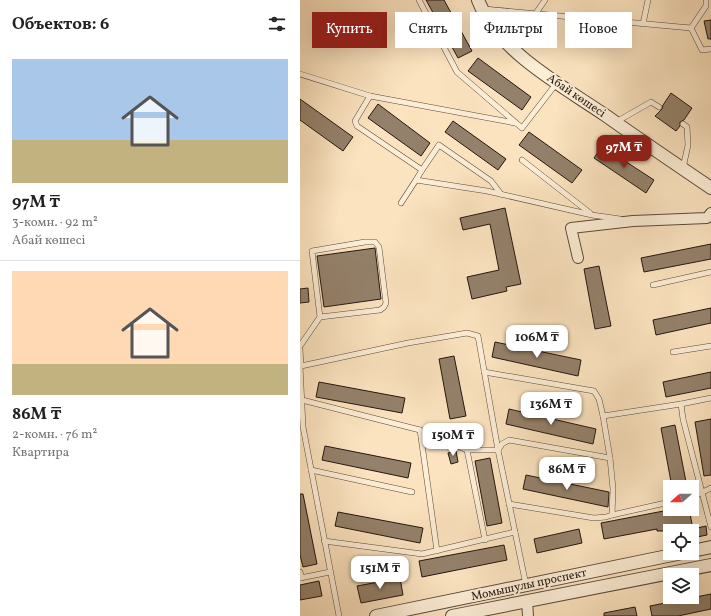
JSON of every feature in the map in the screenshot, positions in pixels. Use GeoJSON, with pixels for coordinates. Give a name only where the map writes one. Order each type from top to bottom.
{"type":"FeatureCollection","features":[{"type":"Feature","properties":{"kind":"street","name":"Абай көшесі"},"geometry":{"type":"LineString","coordinates":[[479,4],[491,24],[506,41],[542,73],[711,188]]}},
{"type":"Feature","properties":{"kind":"street"},"geometry":{"type":"LineString","coordinates":[[578,258],[571,228],[633,221],[707,218],[711,213]]}},
{"type":"Feature","properties":{"kind":"street"},"geometry":{"type":"LineString","coordinates":[[699,550],[711,547]]}},
{"type":"Feature","properties":{"kind":"street","name":"Момышулы проспект"},"geometry":{"type":"LineString","coordinates":[[376,616],[663,557]]}},
{"type":"Feature","properties":{"kind":"street","name":"Момышулы проспект"},"geometry":{"type":"LineString","coordinates":[[452,616],[527,600],[711,565]]}},
{"type":"Feature","properties":{"kind":"street"},"geometry":{"type":"LineString","coordinates":[[526,586],[528,616]]}},
{"type":"Feature","properties":{"kind":"lane"},"geometry":{"type":"LineString","coordinates":[[419,0],[457,72],[522,128],[557,83]]}},
{"type":"Feature","properties":{"kind":"lane"},"geometry":{"type":"LineString","coordinates":[[537,12],[545,0]]}},
{"type":"Feature","properties":{"kind":"lane"},"geometry":{"type":"LineString","coordinates":[[643,24],[648,0]]}},
{"type":"Feature","properties":{"kind":"lane"},"geometry":{"type":"LineString","coordinates":[[691,28],[706,6],[706,0]]}},
{"type":"Feature","properties":{"kind":"lane"},"geometry":{"type":"LineString","coordinates":[[479,4],[530,12]]}},
{"type":"Feature","properties":{"kind":"lane"},"geometry":{"type":"LineString","coordinates":[[557,15],[691,28]]}},
{"type":"Feature","properties":{"kind":"lane"},"geometry":{"type":"LineString","coordinates":[[691,28],[702,50],[711,49]]}},
{"type":"Feature","properties":{"kind":"lane"},"geometry":{"type":"LineString","coordinates":[[300,74],[370,96],[516,123]]}},
{"type":"Feature","properties":{"kind":"lane"},"geometry":{"type":"LineString","coordinates":[[370,96],[355,121],[356,126],[422,170]]}},
{"type":"Feature","properties":{"kind":"lane"},"geometry":{"type":"LineString","coordinates":[[615,122],[651,102],[659,107]]}},
{"type":"Feature","properties":{"kind":"lane"},"geometry":{"type":"LineString","coordinates":[[682,168],[688,145],[687,127],[683,124]]}},
{"type":"Feature","properties":{"kind":"lane"},"geometry":{"type":"LineString","coordinates":[[401,203],[439,145],[491,181],[500,194]]}},
{"type":"Feature","properties":{"kind":"lane"},"geometry":{"type":"LineString","coordinates":[[522,160],[592,215]]}},
{"type":"Feature","properties":{"kind":"lane"},"geometry":{"type":"LineString","coordinates":[[416,180],[500,194],[592,215],[633,221]]}},
{"type":"Feature","properties":{"kind":"lane"},"geometry":{"type":"LineString","coordinates":[[320,317],[380,310],[384,307],[386,303],[379,247],[375,242],[365,242],[312,251],[320,317],[300,348],[303,427],[339,616]]}},
{"type":"Feature","properties":{"kind":"lane"},"geometry":{"type":"LineString","coordinates":[[653,285],[711,272]]}},
{"type":"Feature","properties":{"kind":"lane"},"geometry":{"type":"LineString","coordinates":[[300,366],[408,343],[467,333],[478,336],[498,450],[526,586]]}},
{"type":"Feature","properties":{"kind":"lane"},"geometry":{"type":"LineString","coordinates":[[673,352],[711,346]]}},
{"type":"Feature","properties":{"kind":"lane"},"geometry":{"type":"LineString","coordinates":[[484,372],[594,391],[599,399],[610,458],[613,489],[612,515]]}},
{"type":"Feature","properties":{"kind":"lane"},"geometry":{"type":"LineString","coordinates":[[603,416],[711,398]]}},
{"type":"Feature","properties":{"kind":"lane"},"geometry":{"type":"LineString","coordinates":[[302,400],[420,430],[467,450],[498,450]]}},
{"type":"Feature","properties":{"kind":"lane"},"geometry":{"type":"LineString","coordinates":[[681,404],[683,419],[711,527]]}},
{"type":"Feature","properties":{"kind":"lane"},"geometry":{"type":"LineString","coordinates":[[420,430],[437,551]]}},
{"type":"Feature","properties":{"kind":"lane"},"geometry":{"type":"LineString","coordinates":[[498,450],[502,444],[509,440],[610,458]]}},
{"type":"Feature","properties":{"kind":"lane"},"geometry":{"type":"LineString","coordinates":[[467,450],[485,540]]}},
{"type":"Feature","properties":{"kind":"lane"},"geometry":{"type":"LineString","coordinates":[[311,470],[412,492]]}},
{"type":"Feature","properties":{"kind":"lane"},"geometry":{"type":"LineString","coordinates":[[699,494],[711,488]]}},
{"type":"Feature","properties":{"kind":"lane"},"geometry":{"type":"LineString","coordinates":[[509,504],[594,518],[606,518],[612,515],[663,504]]}},
{"type":"Feature","properties":{"kind":"lane"},"geometry":{"type":"LineString","coordinates":[[324,541],[422,554],[515,532]]}},
{"type":"Feature","properties":{"kind":"lane"},"geometry":{"type":"LineString","coordinates":[[300,572],[301,578],[330,572]]}},
{"type":"Feature","properties":{"kind":"building"},"geometry":{"type":"Polygon","coordinates":[[[426,0],[444,0],[451,12],[433,12],[426,0]]]}},
{"type":"Feature","properties":{"kind":"building"},"geometry":{"type":"Polygon","coordinates":[[[711,20],[711,39],[708,39],[704,21],[711,20]]]}},
{"type":"Feature","properties":{"kind":"building"},"geometry":{"type":"Polygon","coordinates":[[[462,33],[472,51],[458,58],[452,48],[462,48],[462,33]]]}},
{"type":"Feature","properties":{"kind":"building"},"geometry":{"type":"Polygon","coordinates":[[[478,58],[531,97],[522,110],[468,71],[478,58]]]}},
{"type":"Feature","properties":{"kind":"building"},"geometry":{"type":"Polygon","coordinates":[[[671,93],[692,108],[684,120],[680,122],[680,126],[676,131],[655,116],[662,109],[671,93]]]}},
{"type":"Feature","properties":{"kind":"building"},"geometry":{"type":"Polygon","coordinates":[[[300,99],[353,137],[343,151],[300,120],[300,99]]]}},
{"type":"Feature","properties":{"kind":"building"},"geometry":{"type":"Polygon","coordinates":[[[378,104],[430,143],[421,156],[368,118],[378,104]]]}},
{"type":"Feature","properties":{"kind":"building"},"geometry":{"type":"Polygon","coordinates":[[[453,121],[506,159],[498,170],[445,132],[453,121]]]}},
{"type":"Feature","properties":{"kind":"building"},"geometry":{"type":"Polygon","coordinates":[[[529,132],[582,170],[572,183],[519,145],[529,132]]]}},
{"type":"Feature","properties":{"kind":"building"},"geometry":{"type":"Polygon","coordinates":[[[602,146],[654,180],[646,193],[594,158],[602,146]]]}},
{"type":"Feature","properties":{"kind":"building"},"geometry":{"type":"Polygon","coordinates":[[[505,208],[521,284],[506,287],[507,291],[472,299],[467,277],[499,270],[490,224],[463,230],[460,218],[505,208]]]}},
{"type":"Feature","properties":{"kind":"building"},"geometry":{"type":"Polygon","coordinates":[[[711,244],[711,259],[644,272],[641,258],[711,244]]]}},
{"type":"Feature","properties":{"kind":"building"},"geometry":{"type":"Polygon","coordinates":[[[375,248],[381,299],[324,307],[317,256],[375,248]]]}},
{"type":"Feature","properties":{"kind":"building"},"geometry":{"type":"Polygon","coordinates":[[[599,266],[611,326],[595,329],[584,269],[599,266]]]}},
{"type":"Feature","properties":{"kind":"building"},"geometry":{"type":"Polygon","coordinates":[[[308,288],[309,302],[300,303],[300,289],[308,288]]]}},
{"type":"Feature","properties":{"kind":"building"},"geometry":{"type":"Polygon","coordinates":[[[711,308],[711,323],[656,335],[653,320],[711,308]]]}},
{"type":"Feature","properties":{"kind":"building"},"geometry":{"type":"Polygon","coordinates":[[[495,342],[581,360],[578,376],[492,357],[495,342]]]}},
{"type":"Feature","properties":{"kind":"building"},"geometry":{"type":"Polygon","coordinates":[[[454,356],[466,416],[450,419],[439,359],[454,356]]]}},
{"type":"Feature","properties":{"kind":"building"},"geometry":{"type":"Polygon","coordinates":[[[711,372],[711,388],[666,397],[663,382],[711,372]]]}},
{"type":"Feature","properties":{"kind":"building"},"geometry":{"type":"Polygon","coordinates":[[[319,382],[405,398],[402,413],[316,397],[319,382]]]}},
{"type":"Feature","properties":{"kind":"building"},"geometry":{"type":"Polygon","coordinates":[[[509,409],[596,429],[593,444],[506,424],[509,409]]]}},
{"type":"Feature","properties":{"kind":"building"},"geometry":{"type":"Polygon","coordinates":[[[711,419],[711,475],[704,476],[695,422],[711,419]]]}},
{"type":"Feature","properties":{"kind":"building"},"geometry":{"type":"Polygon","coordinates":[[[675,425],[686,480],[671,480],[661,428],[675,425]]]}},
{"type":"Feature","properties":{"kind":"building"},"geometry":{"type":"Polygon","coordinates":[[[325,446],[411,463],[408,478],[322,460],[325,446]]]}},
{"type":"Feature","properties":{"kind":"building"},"geometry":{"type":"Polygon","coordinates":[[[456,451],[458,462],[451,464],[448,453],[456,451]]]}},
{"type":"Feature","properties":{"kind":"building"},"geometry":{"type":"Polygon","coordinates":[[[490,458],[502,523],[487,526],[475,461],[490,458]]]}},
{"type":"Feature","properties":{"kind":"building"},"geometry":{"type":"Polygon","coordinates":[[[526,475],[609,492],[608,507],[523,489],[526,475]]]}},
{"type":"Feature","properties":{"kind":"building"},"geometry":{"type":"Polygon","coordinates":[[[300,494],[303,494],[317,564],[303,567],[300,555],[300,494]]]}},
{"type":"Feature","properties":{"kind":"building"},"geometry":{"type":"Polygon","coordinates":[[[663,511],[663,516],[690,516],[692,524],[663,524],[663,531],[657,531],[657,529],[604,539],[601,523],[663,511]]]}},
{"type":"Feature","properties":{"kind":"building"},"geometry":{"type":"Polygon","coordinates":[[[338,512],[423,528],[420,543],[335,526],[338,512]]]}},
{"type":"Feature","properties":{"kind":"building"},"geometry":{"type":"Polygon","coordinates":[[[706,526],[707,535],[699,537],[699,528],[706,526]]]}},
{"type":"Feature","properties":{"kind":"building"},"geometry":{"type":"Polygon","coordinates":[[[579,529],[582,543],[537,553],[534,539],[579,529]]]}},
{"type":"Feature","properties":{"kind":"building"},"geometry":{"type":"Polygon","coordinates":[[[504,545],[507,560],[422,577],[419,561],[504,545]]]}},
{"type":"Feature","properties":{"kind":"building"},"geometry":{"type":"Polygon","coordinates":[[[400,578],[403,595],[361,603],[357,586],[400,578]]]}},
{"type":"Feature","properties":{"kind":"building"},"geometry":{"type":"Polygon","coordinates":[[[319,581],[322,596],[300,600],[300,585],[319,581]]]}},
{"type":"Feature","properties":{"kind":"building"},"geometry":{"type":"Polygon","coordinates":[[[711,594],[711,609],[678,616],[652,616],[650,606],[663,603],[699,604],[699,596],[711,594]]]}},
{"type":"Feature","properties":{"kind":"building"},"geometry":{"type":"Polygon","coordinates":[[[635,607],[637,616],[604,616],[604,613],[635,607]]]}}]}
